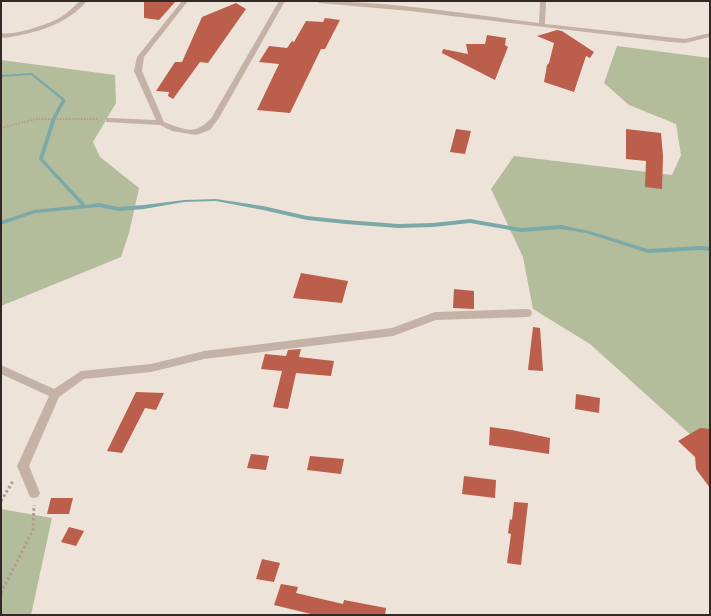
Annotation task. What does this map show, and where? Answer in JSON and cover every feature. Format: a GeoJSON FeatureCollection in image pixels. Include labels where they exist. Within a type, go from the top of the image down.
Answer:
{"type":"FeatureCollection","features":[{"type":"Feature","properties":{"kind":"street"},"geometry":{"type":"LineString","coordinates":[[1,35],[5,36],[30,32],[63,19],[84,1]]}},
{"type":"Feature","properties":{"kind":"street"},"geometry":{"type":"LineString","coordinates":[[161,123],[138,71],[141,57],[185,1]]}},
{"type":"Feature","properties":{"kind":"street"},"geometry":{"type":"LineString","coordinates":[[109,120],[161,123],[175,129],[196,133],[207,128],[215,118],[282,1]]}},
{"type":"Feature","properties":{"kind":"street"},"geometry":{"type":"LineString","coordinates":[[319,1],[398,8],[670,40],[685,41],[710,35]]}},
{"type":"Feature","properties":{"kind":"street"},"geometry":{"type":"LineString","coordinates":[[398,8],[410,1]]}},
{"type":"Feature","properties":{"kind":"street"},"geometry":{"type":"LineString","coordinates":[[542,25],[543,1]]}},
{"type":"Feature","properties":{"kind":"street"},"geometry":{"type":"LineString","coordinates":[[34,493],[23,466],[55,394],[81,375],[151,368],[204,355],[393,332],[435,316],[527,313]]}},
{"type":"Feature","properties":{"kind":"street"},"geometry":{"type":"LineString","coordinates":[[1,369],[55,394]]}},
{"type":"Feature","properties":{"kind":"path"},"geometry":{"type":"LineString","coordinates":[[1,128],[27,120],[54,118],[109,120]]}},
{"type":"Feature","properties":{"kind":"path"},"geometry":{"type":"LineString","coordinates":[[1,501],[23,466]]}},
{"type":"Feature","properties":{"kind":"path"},"geometry":{"type":"LineString","coordinates":[[1,593],[33,530],[34,493]]}},
{"type":"Feature","properties":{"kind":"green space"},"geometry":{"type":"Polygon","coordinates":[[[617,46],[710,58],[710,446],[701,444],[590,344],[533,309],[523,257],[491,189],[514,156],[672,175],[681,155],[676,124],[629,105],[604,83],[617,46]]]}},
{"type":"Feature","properties":{"kind":"green space"},"geometry":{"type":"Polygon","coordinates":[[[1,60],[115,75],[116,103],[93,142],[100,157],[139,188],[129,233],[121,257],[1,306],[1,60]]]}},
{"type":"Feature","properties":{"kind":"green space"},"geometry":{"type":"Polygon","coordinates":[[[1,509],[52,518],[31,615],[1,615],[1,509]]]}},
{"type":"Feature","properties":{"kind":"building"},"geometry":{"type":"Polygon","coordinates":[[[144,1],[176,1],[159,20],[144,18],[144,1]]]}},
{"type":"Feature","properties":{"kind":"building"},"geometry":{"type":"Polygon","coordinates":[[[236,3],[246,9],[208,63],[200,62],[173,99],[168,96],[169,92],[156,91],[175,62],[182,62],[202,17],[236,3]]]}},
{"type":"Feature","properties":{"kind":"building"},"geometry":{"type":"Polygon","coordinates":[[[325,18],[340,20],[325,49],[321,49],[290,113],[257,110],[279,64],[259,62],[269,46],[287,48],[292,41],[294,42],[306,21],[323,22],[325,18]]]}},
{"type":"Feature","properties":{"kind":"building"},"geometry":{"type":"Polygon","coordinates":[[[557,30],[562,31],[594,52],[590,58],[586,56],[574,92],[544,82],[547,65],[549,63],[554,43],[537,36],[557,30]]]}},
{"type":"Feature","properties":{"kind":"building"},"geometry":{"type":"Polygon","coordinates":[[[487,35],[506,38],[505,45],[508,47],[495,80],[442,53],[443,49],[468,54],[466,44],[485,44],[487,35]]]}},
{"type":"Feature","properties":{"kind":"building"},"geometry":{"type":"Polygon","coordinates":[[[456,129],[471,131],[465,154],[450,152],[456,129]]]}},
{"type":"Feature","properties":{"kind":"building"},"geometry":{"type":"Polygon","coordinates":[[[626,129],[661,133],[663,156],[662,189],[645,187],[646,161],[626,159],[626,129]]]}},
{"type":"Feature","properties":{"kind":"building"},"geometry":{"type":"Polygon","coordinates":[[[301,273],[348,281],[342,303],[293,298],[301,273]]]}},
{"type":"Feature","properties":{"kind":"building"},"geometry":{"type":"Polygon","coordinates":[[[454,289],[474,291],[474,309],[453,308],[454,289]]]}},
{"type":"Feature","properties":{"kind":"building"},"geometry":{"type":"Polygon","coordinates":[[[533,327],[540,328],[543,371],[528,370],[533,327]]]}},
{"type":"Feature","properties":{"kind":"building"},"geometry":{"type":"Polygon","coordinates":[[[301,349],[299,357],[334,361],[331,376],[296,373],[288,409],[273,407],[282,371],[261,369],[265,354],[286,356],[288,350],[301,349]]]}},
{"type":"Feature","properties":{"kind":"building"},"geometry":{"type":"Polygon","coordinates":[[[136,392],[164,393],[156,410],[145,408],[122,453],[107,451],[136,392]]]}},
{"type":"Feature","properties":{"kind":"building"},"geometry":{"type":"Polygon","coordinates":[[[576,394],[600,398],[599,413],[575,409],[576,394]]]}},
{"type":"Feature","properties":{"kind":"building"},"geometry":{"type":"Polygon","coordinates":[[[490,427],[550,438],[549,454],[489,445],[490,427]]]}},
{"type":"Feature","properties":{"kind":"building"},"geometry":{"type":"Polygon","coordinates":[[[700,428],[710,429],[710,488],[696,469],[695,457],[678,441],[700,428]]]}},
{"type":"Feature","properties":{"kind":"building"},"geometry":{"type":"Polygon","coordinates":[[[251,454],[269,456],[266,470],[247,468],[251,454]]]}},
{"type":"Feature","properties":{"kind":"building"},"geometry":{"type":"Polygon","coordinates":[[[310,456],[344,459],[341,474],[307,470],[310,456]]]}},
{"type":"Feature","properties":{"kind":"building"},"geometry":{"type":"Polygon","coordinates":[[[464,476],[496,480],[495,498],[462,494],[464,476]]]}},
{"type":"Feature","properties":{"kind":"building"},"geometry":{"type":"Polygon","coordinates":[[[51,498],[73,498],[69,514],[47,514],[51,498]]]}},
{"type":"Feature","properties":{"kind":"building"},"geometry":{"type":"Polygon","coordinates":[[[514,502],[528,503],[521,565],[507,563],[511,534],[508,533],[510,519],[512,520],[514,502]]]}},
{"type":"Feature","properties":{"kind":"building"},"geometry":{"type":"Polygon","coordinates":[[[69,527],[84,531],[76,546],[61,542],[69,527]]]}},
{"type":"Feature","properties":{"kind":"building"},"geometry":{"type":"Polygon","coordinates":[[[262,559],[280,563],[274,582],[256,579],[262,559]]]}},
{"type":"Feature","properties":{"kind":"building"},"geometry":{"type":"Polygon","coordinates":[[[281,584],[298,587],[296,593],[343,604],[344,600],[386,608],[385,615],[315,615],[274,605],[281,584]]]}},
{"type":"Feature","properties":{"kind":"waterway"},"geometry":{"type":"LineString","coordinates":[[1,76],[32,74],[64,100],[54,118],[41,159],[85,207]]}},
{"type":"Feature","properties":{"kind":"waterway"},"geometry":{"type":"LineString","coordinates":[[85,207],[99,205],[118,209],[184,201],[216,200],[263,208],[307,218],[346,222],[398,226],[433,225],[470,221],[521,230],[561,227],[587,232],[648,251],[701,248],[710,249]]}},
{"type":"Feature","properties":{"kind":"waterway"},"geometry":{"type":"LineString","coordinates":[[1,223],[34,212],[85,207]]}}]}
